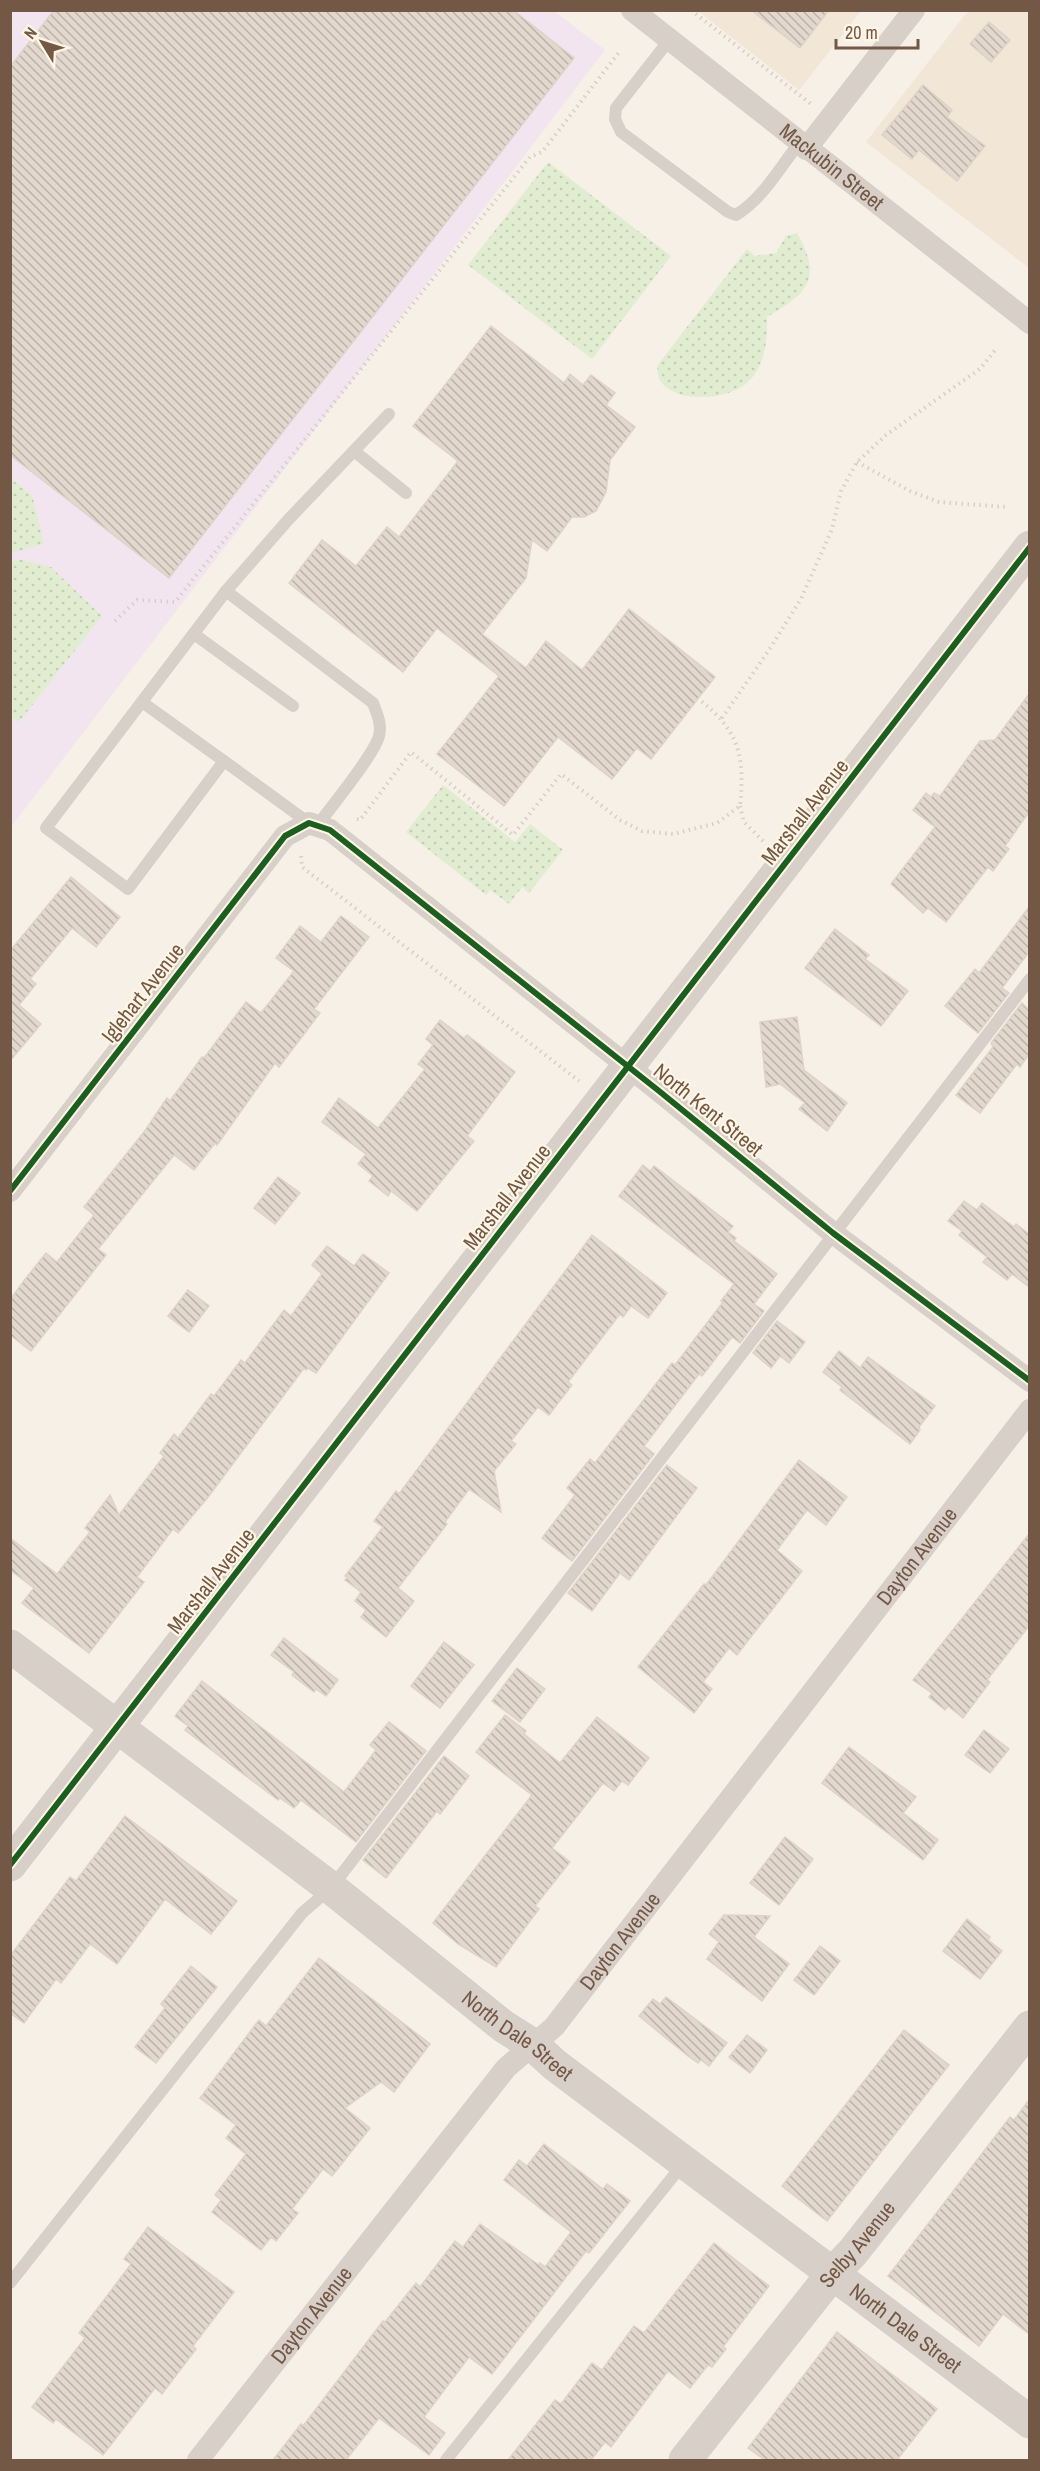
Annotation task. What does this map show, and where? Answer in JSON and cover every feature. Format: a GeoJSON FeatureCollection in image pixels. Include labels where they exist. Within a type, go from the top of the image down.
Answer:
{"type":"FeatureCollection","features":[{"type":"Feature","properties":{"kind":"street"},"geometry":{"type":"LineString","coordinates":[[803,146],[914,10]]}},
{"type":"Feature","properties":{"kind":"street","name":"Mackubin Street"},"geometry":{"type":"LineString","coordinates":[[642,13],[670,39],[803,146],[1029,323]]}},
{"type":"Feature","properties":{"kind":"street","name":"Marshall Avenue"},"geometry":{"type":"LineString","coordinates":[[10,1865],[1029,547]]}},
{"type":"Feature","properties":{"kind":"street","name":"North Kent Street"},"geometry":{"type":"LineString","coordinates":[[313,825],[330,830],[629,1067],[833,1233],[1029,1382]]}},
{"type":"Feature","properties":{"kind":"street","name":"Iglehart Avenue"},"geometry":{"type":"LineString","coordinates":[[10,1191],[285,836],[313,825]]}},
{"type":"Feature","properties":{"kind":"street","name":"Dayton Avenue"},"geometry":{"type":"LineString","coordinates":[[198,2460],[506,2068],[554,2027],[1029,1410]]}},
{"type":"Feature","properties":{"kind":"street","name":"North Dale Street"},"geometry":{"type":"LineString","coordinates":[[10,1646],[331,1887],[503,2026],[533,2045],[555,2065],[1029,2422]]}},
{"type":"Feature","properties":{"kind":"street","name":"Selby Avenue"},"geometry":{"type":"LineString","coordinates":[[685,2460],[833,2273],[853,2252],[1029,2027]]}},
{"type":"Feature","properties":{"kind":"lane"},"geometry":{"type":"LineString","coordinates":[[670,39],[616,108],[615,119],[621,132],[728,212],[736,215],[748,207],[803,146]]}},
{"type":"Feature","properties":{"kind":"lane"},"geometry":{"type":"LineString","coordinates":[[224,761],[128,889],[46,828],[226,591],[288,520],[389,414]]}},
{"type":"Feature","properties":{"kind":"lane"},"geometry":{"type":"LineString","coordinates":[[354,451],[406,494]]}},
{"type":"Feature","properties":{"kind":"lane"},"geometry":{"type":"LineString","coordinates":[[142,702],[313,825],[370,753],[379,736],[379,721],[373,703],[226,591]]}},
{"type":"Feature","properties":{"kind":"lane"},"geometry":{"type":"LineString","coordinates":[[194,634],[293,706]]}},
{"type":"Feature","properties":{"kind":"lane"},"geometry":{"type":"LineString","coordinates":[[10,2283],[302,1913],[331,1887],[1029,979]]}},
{"type":"Feature","properties":{"kind":"lane"},"geometry":{"type":"LineString","coordinates":[[446,2460],[685,2161]]}},
{"type":"Feature","properties":{"kind":"path"},"geometry":{"type":"LineString","coordinates":[[691,10],[814,107]]}},
{"type":"Feature","properties":{"kind":"path"},"geometry":{"type":"LineString","coordinates":[[115,621],[137,600],[175,602],[530,157],[542,152],[620,51]]}},
{"type":"Feature","properties":{"kind":"path"},"geometry":{"type":"LineString","coordinates":[[722,717],[769,650],[801,598],[832,529],[841,491],[857,462],[886,435],[980,369],[996,350]]}},
{"type":"Feature","properties":{"kind":"path"},"geometry":{"type":"LineString","coordinates":[[857,462],[910,491],[939,501],[1007,507]]}},
{"type":"Feature","properties":{"kind":"path"},"geometry":{"type":"LineString","coordinates":[[701,701],[722,717],[736,743],[743,777],[740,806],[744,822],[756,836],[788,861]]}},
{"type":"Feature","properties":{"kind":"path"},"geometry":{"type":"LineString","coordinates":[[353,818],[360,820],[411,752],[513,835],[561,774],[620,820],[642,831],[673,834],[717,823],[740,806]]}},
{"type":"Feature","properties":{"kind":"path"},"geometry":{"type":"LineString","coordinates":[[300,852],[302,867],[586,1087]]}},
{"type":"Feature","properties":{"kind":"shaded area"},"geometry":{"type":"Polygon","coordinates":[[[11,11],[554,11],[605,50],[11,827],[11,11]]]}},
{"type":"Feature","properties":{"kind":"shaded area"},"geometry":{"type":"Polygon","coordinates":[[[698,11],[861,11],[799,90],[698,11]]]}},
{"type":"Feature","properties":{"kind":"shaded area"},"geometry":{"type":"Polygon","coordinates":[[[968,11],[1029,11],[1029,268],[866,142],[968,11]]]}},
{"type":"Feature","properties":{"kind":"green space"},"geometry":{"type":"Polygon","coordinates":[[[548,162],[671,256],[592,359],[468,265],[548,162]]]}},
{"type":"Feature","properties":{"kind":"green space"},"geometry":{"type":"Polygon","coordinates":[[[797,233],[809,262],[810,273],[807,283],[793,300],[767,317],[764,352],[754,376],[740,388],[716,396],[689,396],[666,387],[659,379],[657,366],[747,249],[755,256],[776,253],[786,236],[797,233]]]}},
{"type":"Feature","properties":{"kind":"green space"},"geometry":{"type":"Polygon","coordinates":[[[11,479],[32,495],[44,544],[11,553],[11,479]]]}},
{"type":"Feature","properties":{"kind":"green space"},"geometry":{"type":"Polygon","coordinates":[[[18,559],[51,567],[102,616],[19,722],[10,717],[10,563],[18,559]]]}},
{"type":"Feature","properties":{"kind":"green space"},"geometry":{"type":"Polygon","coordinates":[[[443,785],[515,842],[530,824],[563,850],[529,893],[522,887],[509,904],[490,890],[486,895],[406,832],[443,785]]]}},
{"type":"Feature","properties":{"kind":"building"},"geometry":{"type":"Polygon","coordinates":[[[54,10],[513,10],[574,58],[169,578],[10,455],[10,67],[54,10]]]}},
{"type":"Feature","properties":{"kind":"building"},"geometry":{"type":"Polygon","coordinates":[[[751,10],[829,10],[800,48],[751,10]]]}},
{"type":"Feature","properties":{"kind":"building"},"geometry":{"type":"Polygon","coordinates":[[[989,22],[1010,40],[991,62],[970,44],[989,22]]]}},
{"type":"Feature","properties":{"kind":"building"},"geometry":{"type":"Polygon","coordinates":[[[923,85],[952,110],[947,117],[985,146],[957,181],[919,150],[912,159],[882,135],[923,85]]]}},
{"type":"Feature","properties":{"kind":"building"},"geometry":{"type":"Polygon","coordinates":[[[491,326],[564,383],[570,374],[583,385],[591,375],[615,393],[606,405],[635,427],[610,460],[606,492],[596,511],[584,517],[572,517],[547,551],[532,540],[526,578],[482,634],[526,668],[546,641],[582,670],[629,609],[715,677],[651,759],[637,748],[612,779],[558,737],[504,806],[437,754],[499,676],[437,628],[403,672],[289,583],[322,540],[356,566],[387,527],[399,537],[458,461],[413,426],[491,326]]]}},
{"type":"Feature","properties":{"kind":"building"},"geometry":{"type":"Polygon","coordinates":[[[1029,694],[1029,812],[1005,846],[1009,849],[993,871],[988,867],[946,922],[928,908],[923,913],[891,884],[935,827],[913,810],[926,793],[931,797],[934,793],[940,796],[980,741],[995,740],[1029,694]]]}},
{"type":"Feature","properties":{"kind":"building"},"geometry":{"type":"Polygon","coordinates":[[[71,877],[120,917],[96,947],[72,928],[30,979],[36,984],[19,1005],[41,1024],[10,1061],[10,951],[71,877]]]}},
{"type":"Feature","properties":{"kind":"building"},"geometry":{"type":"Polygon","coordinates":[[[1029,907],[1029,952],[1002,988],[1009,993],[978,1033],[945,1006],[975,969],[979,973],[1029,907]]]}},
{"type":"Feature","properties":{"kind":"building"},"geometry":{"type":"Polygon","coordinates":[[[341,916],[369,937],[314,1009],[320,1013],[279,1067],[275,1063],[217,1145],[215,1143],[194,1170],[174,1155],[98,1249],[106,1255],[31,1351],[10,1335],[10,1300],[46,1253],[57,1262],[94,1215],[84,1207],[144,1132],[167,1098],[170,1101],[246,1002],[261,1013],[294,971],[276,958],[300,926],[321,942],[341,916]]]}},
{"type":"Feature","properties":{"kind":"building"},"geometry":{"type":"Polygon","coordinates":[[[835,929],[869,955],[865,959],[908,991],[881,1026],[805,968],[835,929]]]}},
{"type":"Feature","properties":{"kind":"building"},"geometry":{"type":"Polygon","coordinates":[[[1022,1003],[1029,1010],[1029,1054],[1020,1067],[1017,1064],[980,1113],[956,1095],[993,1047],[991,1043],[1022,1003]]]}},
{"type":"Feature","properties":{"kind":"building"},"geometry":{"type":"Polygon","coordinates":[[[797,1017],[804,1070],[847,1103],[827,1131],[799,1109],[805,1103],[780,1084],[766,1087],[760,1022],[797,1017]]]}},
{"type":"Feature","properties":{"kind":"building"},"geometry":{"type":"Polygon","coordinates":[[[440,1020],[464,1038],[467,1035],[515,1072],[467,1136],[474,1141],[417,1211],[391,1191],[388,1196],[369,1181],[373,1176],[358,1164],[366,1154],[322,1122],[339,1098],[378,1128],[425,1069],[418,1064],[433,1045],[426,1039],[440,1020]]]}},
{"type":"Feature","properties":{"kind":"building"},"geometry":{"type":"Polygon","coordinates":[[[643,1165],[650,1171],[654,1166],[733,1226],[728,1232],[736,1238],[734,1241],[777,1274],[754,1304],[764,1311],[740,1343],[732,1337],[702,1376],[699,1374],[644,1446],[654,1454],[572,1561],[542,1538],[575,1495],[567,1488],[590,1459],[595,1463],[672,1363],[675,1365],[734,1284],[619,1196],[643,1165]]]}},
{"type":"Feature","properties":{"kind":"building"},"geometry":{"type":"Polygon","coordinates":[[[278,1177],[300,1193],[275,1224],[254,1208],[278,1177]]]}},
{"type":"Feature","properties":{"kind":"building"},"geometry":{"type":"Polygon","coordinates":[[[964,1201],[977,1210],[982,1203],[1014,1227],[1016,1224],[1029,1234],[1029,1287],[1012,1274],[1007,1280],[983,1262],[987,1257],[959,1235],[962,1231],[948,1221],[964,1201]]]}},
{"type":"Feature","properties":{"kind":"building"},"geometry":{"type":"Polygon","coordinates":[[[592,1235],[667,1293],[648,1318],[631,1306],[623,1317],[620,1314],[568,1382],[572,1385],[549,1415],[538,1407],[511,1441],[516,1444],[494,1471],[501,1512],[469,1489],[445,1522],[447,1524],[398,1588],[414,1601],[386,1637],[361,1617],[366,1610],[355,1601],[361,1592],[345,1580],[347,1578],[345,1576],[383,1527],[374,1521],[396,1491],[399,1494],[592,1235]]]}},
{"type":"Feature","properties":{"kind":"building"},"geometry":{"type":"Polygon","coordinates":[[[327,1246],[354,1266],[363,1254],[389,1273],[316,1373],[304,1368],[209,1496],[178,1533],[173,1529],[137,1577],[144,1582],[89,1653],[22,1603],[34,1588],[10,1570],[10,1538],[57,1574],[90,1532],[85,1528],[110,1495],[119,1515],[164,1456],[160,1453],[174,1434],[178,1438],[211,1394],[214,1396],[241,1360],[245,1363],[284,1310],[291,1316],[322,1274],[312,1265],[327,1246]]]}},
{"type":"Feature","properties":{"kind":"building"},"geometry":{"type":"Polygon","coordinates":[[[188,1290],[209,1306],[189,1332],[168,1316],[188,1290]]]}},
{"type":"Feature","properties":{"kind":"building"},"geometry":{"type":"Polygon","coordinates":[[[777,1321],[805,1342],[789,1363],[780,1356],[771,1368],[753,1353],[777,1321]]]}},
{"type":"Feature","properties":{"kind":"building"},"geometry":{"type":"Polygon","coordinates":[[[839,1351],[860,1368],[868,1357],[935,1406],[919,1427],[920,1430],[910,1444],[840,1390],[842,1387],[823,1372],[839,1351]]]}},
{"type":"Feature","properties":{"kind":"building"},"geometry":{"type":"Polygon","coordinates":[[[799,1460],[847,1497],[826,1525],[807,1510],[777,1550],[802,1571],[737,1655],[729,1648],[703,1682],[712,1689],[694,1713],[638,1667],[704,1584],[706,1585],[799,1460]]]}},
{"type":"Feature","properties":{"kind":"building"},"geometry":{"type":"Polygon","coordinates":[[[667,1465],[697,1488],[629,1580],[620,1573],[592,1611],[568,1593],[667,1465]]]}},
{"type":"Feature","properties":{"kind":"building"},"geometry":{"type":"Polygon","coordinates":[[[1029,1534],[1029,1626],[987,1680],[990,1682],[963,1718],[948,1706],[945,1710],[929,1697],[932,1693],[913,1680],[1029,1534]]]}},
{"type":"Feature","properties":{"kind":"building"},"geometry":{"type":"Polygon","coordinates":[[[284,1638],[338,1680],[326,1696],[316,1689],[314,1692],[292,1675],[294,1672],[271,1655],[284,1638]]]}},
{"type":"Feature","properties":{"kind":"building"},"geometry":{"type":"Polygon","coordinates":[[[444,1642],[474,1665],[440,1708],[411,1686],[444,1642]]]}},
{"type":"Feature","properties":{"kind":"building"},"geometry":{"type":"Polygon","coordinates":[[[517,1668],[545,1689],[520,1722],[492,1701],[517,1668]]]}},
{"type":"Feature","properties":{"kind":"building"},"geometry":{"type":"Polygon","coordinates":[[[202,1681],[344,1792],[376,1750],[370,1745],[389,1722],[426,1751],[356,1842],[301,1800],[294,1808],[280,1798],[278,1800],[185,1730],[188,1726],[175,1716],[202,1681]]]}},
{"type":"Feature","properties":{"kind":"building"},"geometry":{"type":"Polygon","coordinates":[[[505,1715],[526,1731],[524,1734],[560,1763],[597,1717],[649,1758],[628,1785],[622,1781],[614,1791],[603,1783],[552,1848],[570,1862],[535,1906],[539,1909],[496,1967],[458,1944],[433,1923],[532,1795],[476,1752],[505,1715]]]}},
{"type":"Feature","properties":{"kind":"building"},"geometry":{"type":"Polygon","coordinates":[[[984,1730],[1009,1749],[990,1773],[965,1755],[984,1730]]]}},
{"type":"Feature","properties":{"kind":"building"},"geometry":{"type":"Polygon","coordinates":[[[849,1747],[916,1797],[903,1813],[938,1840],[923,1860],[822,1783],[849,1747]]]}},
{"type":"Feature","properties":{"kind":"building"},"geometry":{"type":"Polygon","coordinates":[[[444,1756],[469,1776],[440,1814],[437,1811],[386,1878],[363,1860],[444,1756]]]}},
{"type":"Feature","properties":{"kind":"building"},"geometry":{"type":"Polygon","coordinates":[[[125,1816],[237,1901],[211,1934],[165,1899],[117,1964],[90,1944],[61,1983],[56,1979],[24,2023],[10,2013],[10,1956],[70,1877],[76,1881],[125,1816]]]}},
{"type":"Feature","properties":{"kind":"building"},"geometry":{"type":"Polygon","coordinates":[[[785,1837],[813,1859],[779,1905],[750,1883],[785,1837]]]}},
{"type":"Feature","properties":{"kind":"building"},"geometry":{"type":"Polygon","coordinates":[[[724,1915],[770,1916],[754,1937],[789,1964],[762,2001],[707,1959],[719,1942],[709,1934],[724,1915]]]}},
{"type":"Feature","properties":{"kind":"building"},"geometry":{"type":"Polygon","coordinates":[[[967,1919],[990,1937],[988,1940],[1002,1951],[980,1979],[943,1951],[967,1919]]]}},
{"type":"Feature","properties":{"kind":"building"},"geometry":{"type":"Polygon","coordinates":[[[820,1946],[840,1961],[814,1995],[794,1980],[820,1946]]]}},
{"type":"Feature","properties":{"kind":"building"},"geometry":{"type":"Polygon","coordinates":[[[319,1958],[430,2044],[394,2092],[381,2082],[345,2108],[370,2128],[332,2176],[323,2169],[292,2209],[298,2213],[276,2241],[271,2237],[261,2250],[212,2212],[221,2200],[215,2195],[246,2154],[226,2138],[236,2125],[200,2098],[259,2020],[266,2026],[319,1958]]]}},
{"type":"Feature","properties":{"kind":"building"},"geometry":{"type":"Polygon","coordinates":[[[191,1966],[217,1987],[156,2063],[135,2047],[165,2008],[161,2004],[191,1966]]]}},
{"type":"Feature","properties":{"kind":"building"},"geometry":{"type":"Polygon","coordinates":[[[666,1997],[727,2043],[709,2066],[701,2060],[698,2063],[688,2056],[639,2016],[653,1999],[660,2004],[666,1997]]]}},
{"type":"Feature","properties":{"kind":"building"},"geometry":{"type":"Polygon","coordinates":[[[904,2030],[949,2065],[827,2221],[782,2186],[904,2030]]]}},
{"type":"Feature","properties":{"kind":"building"},"geometry":{"type":"Polygon","coordinates":[[[747,2035],[767,2050],[750,2073],[729,2057],[747,2035]]]}},
{"type":"Feature","properties":{"kind":"building"},"geometry":{"type":"Polygon","coordinates":[[[1029,2100],[1029,2334],[1003,2314],[979,2346],[888,2276],[1010,2117],[1014,2120],[1029,2100]]]}},
{"type":"Feature","properties":{"kind":"building"},"geometry":{"type":"Polygon","coordinates":[[[544,2144],[603,2189],[607,2184],[630,2201],[589,2253],[586,2251],[492,2374],[469,2357],[424,2417],[445,2433],[429,2455],[379,2418],[346,2460],[273,2460],[301,2424],[303,2426],[383,2321],[385,2322],[416,2283],[420,2287],[455,2241],[463,2247],[480,2224],[545,2267],[571,2232],[504,2180],[519,2160],[527,2166],[544,2144]]]}},
{"type":"Feature","properties":{"kind":"building"},"geometry":{"type":"Polygon","coordinates":[[[148,2227],[234,2292],[193,2346],[196,2349],[162,2394],[155,2388],[103,2455],[56,2419],[53,2423],[32,2407],[85,2338],[79,2333],[131,2264],[124,2259],[148,2227]]]}},
{"type":"Feature","properties":{"kind":"building"},"geometry":{"type":"Polygon","coordinates":[[[714,2243],[769,2286],[723,2347],[726,2349],[712,2367],[708,2365],[690,2388],[668,2371],[611,2447],[605,2442],[591,2460],[508,2460],[555,2400],[561,2404],[592,2363],[602,2370],[634,2326],[644,2333],[714,2243]]]}},
{"type":"Feature","properties":{"kind":"building"},"geometry":{"type":"Polygon","coordinates":[[[837,2332],[937,2409],[897,2460],[765,2460],[748,2448],[837,2332]]]}},
{"type":"Feature","properties":{"kind":"cycle path"},"geometry":{"type":"LineString","coordinates":[[10,1865],[1030,547]]}},
{"type":"Feature","properties":{"kind":"cycle path"},"geometry":{"type":"LineString","coordinates":[[10,1191],[285,836],[309,823],[330,830],[659,1091],[833,1233],[1030,1381]]}}]}
